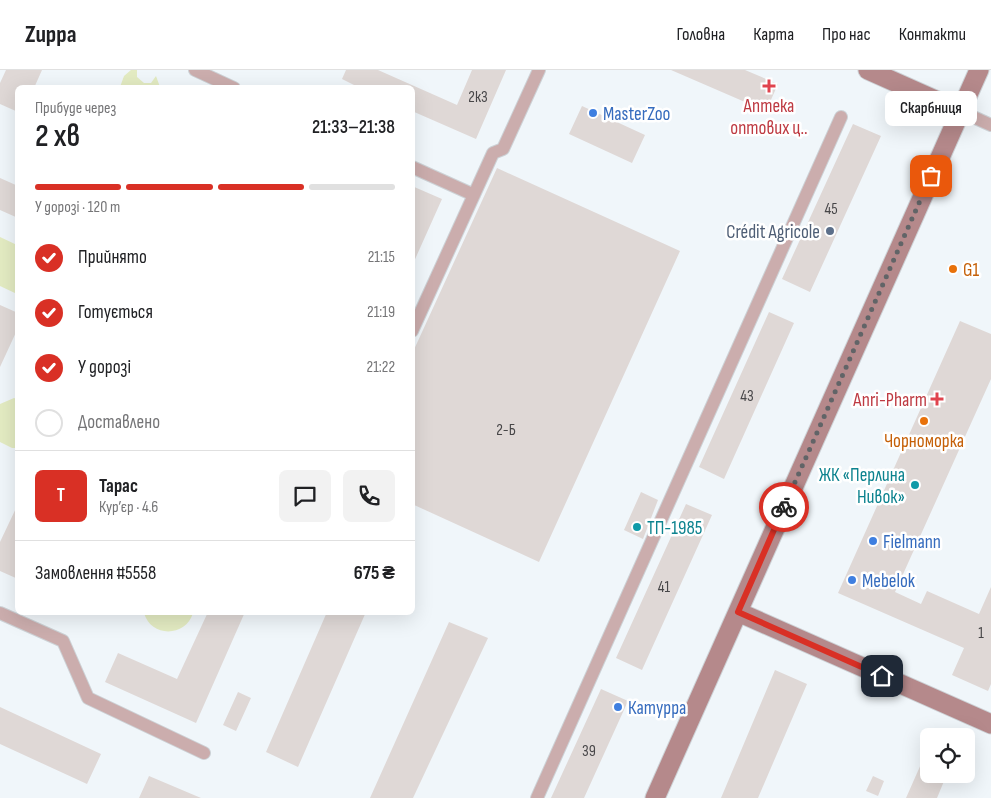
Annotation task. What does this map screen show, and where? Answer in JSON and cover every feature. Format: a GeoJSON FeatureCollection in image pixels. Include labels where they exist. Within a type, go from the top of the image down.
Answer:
{"type":"FeatureCollection","features":[{"type":"Feature","properties":{"kind":"main road"},"geometry":{"type":"LineString","coordinates":[[868,70],[960,111]]}},
{"type":"Feature","properties":{"kind":"main road"},"geometry":{"type":"LineString","coordinates":[[655,798],[978,70]]}},
{"type":"Feature","properties":{"kind":"main road"},"geometry":{"type":"LineString","coordinates":[[738,612],[991,724]]}},
{"type":"Feature","properties":{"kind":"street"},"geometry":{"type":"LineString","coordinates":[[195,70],[228,85]]}},
{"type":"Feature","properties":{"kind":"street"},"geometry":{"type":"LineString","coordinates":[[415,324],[493,153],[503,149],[538,70]]}},
{"type":"Feature","properties":{"kind":"street"},"geometry":{"type":"LineString","coordinates":[[960,111],[991,125]]}},
{"type":"Feature","properties":{"kind":"street"},"geometry":{"type":"LineString","coordinates":[[537,798],[841,117]]}},
{"type":"Feature","properties":{"kind":"street"},"geometry":{"type":"LineString","coordinates":[[415,168],[474,195]]}},
{"type":"Feature","properties":{"kind":"street"},"geometry":{"type":"LineString","coordinates":[[0,613],[63,641],[88,698],[204,753]]}},
{"type":"Feature","properties":{"kind":"green space"},"geometry":{"type":"Polygon","coordinates":[[[131,70],[137,70],[137,77],[144,83],[151,83],[156,76],[159,85],[121,85],[124,76],[131,70]]]}},
{"type":"Feature","properties":{"kind":"green space"},"geometry":{"type":"Polygon","coordinates":[[[0,237],[15,244],[15,293],[0,286],[0,237]]]}},
{"type":"Feature","properties":{"kind":"green space"},"geometry":{"type":"Polygon","coordinates":[[[15,398],[15,448],[0,442],[0,404],[15,398]]]}},
{"type":"Feature","properties":{"kind":"green space"},"geometry":{"type":"Polygon","coordinates":[[[145,615],[192,615],[183,627],[176,630],[161,630],[154,627],[145,615]]]}},
{"type":"Feature","properties":{"kind":"building"},"geometry":{"type":"Polygon","coordinates":[[[6,70],[42,70],[35,85],[15,85],[15,111],[0,104],[0,83],[6,70]]]}},
{"type":"Feature","properties":{"kind":"building"},"geometry":{"type":"Polygon","coordinates":[[[346,70],[378,70],[412,85],[354,85],[342,79],[346,70]]]}},
{"type":"Feature","properties":{"kind":"building"},"geometry":{"type":"Polygon","coordinates":[[[472,70],[506,70],[476,139],[415,112],[415,86],[457,105],[472,70]]]}},
{"type":"Feature","properties":{"kind":"building"},"geometry":{"type":"Polygon","coordinates":[[[671,70],[745,70],[778,84],[766,111],[671,70]]]}},
{"type":"Feature","properties":{"kind":"building"},"geometry":{"type":"Polygon","coordinates":[[[582,106],[645,135],[632,163],[569,134],[582,106]]]}},
{"type":"Feature","properties":{"kind":"building"},"geometry":{"type":"Polygon","coordinates":[[[853,124],[881,136],[810,292],[782,279],[853,124]]]}},
{"type":"Feature","properties":{"kind":"building"},"geometry":{"type":"Polygon","coordinates":[[[497,168],[680,251],[539,562],[415,505],[415,347],[497,168]]]}},
{"type":"Feature","properties":{"kind":"building"},"geometry":{"type":"Polygon","coordinates":[[[0,178],[15,185],[15,217],[0,210],[0,178]]]}},
{"type":"Feature","properties":{"kind":"building"},"geometry":{"type":"Polygon","coordinates":[[[415,187],[442,199],[415,259],[415,187]]]}},
{"type":"Feature","properties":{"kind":"building"},"geometry":{"type":"Polygon","coordinates":[[[0,305],[15,312],[15,334],[0,367],[0,305]]]}},
{"type":"Feature","properties":{"kind":"building"},"geometry":{"type":"Polygon","coordinates":[[[769,312],[794,323],[724,479],[699,467],[769,312]]]}},
{"type":"Feature","properties":{"kind":"building","name":"ЖК «Перлина Нивок»"},"geometry":{"type":"Polygon","coordinates":[[[960,321],[991,334],[991,379],[895,592],[921,604],[927,591],[979,614],[991,587],[991,684],[988,691],[952,675],[964,648],[838,593],[960,321]]]}},
{"type":"Feature","properties":{"kind":"building"},"geometry":{"type":"Polygon","coordinates":[[[641,492],[658,500],[643,539],[624,530],[641,492]]]}},
{"type":"Feature","properties":{"kind":"building"},"geometry":{"type":"Polygon","coordinates":[[[686,504],[712,515],[642,670],[616,658],[686,504]]]}},
{"type":"Feature","properties":{"kind":"building"},"geometry":{"type":"Polygon","coordinates":[[[15,510],[15,578],[0,571],[0,542],[15,510]]]}},
{"type":"Feature","properties":{"kind":"building"},"geometry":{"type":"Polygon","coordinates":[[[207,615],[244,615],[196,723],[105,682],[118,653],[177,679],[207,615]]]}},
{"type":"Feature","properties":{"kind":"building"},"geometry":{"type":"Polygon","coordinates":[[[326,615],[365,615],[298,767],[266,752],[326,615]]]}},
{"type":"Feature","properties":{"kind":"building"},"geometry":{"type":"Polygon","coordinates":[[[449,622],[488,638],[413,798],[370,798],[449,622]]]}},
{"type":"Feature","properties":{"kind":"building"},"geometry":{"type":"Polygon","coordinates":[[[775,670],[807,684],[758,798],[721,798],[775,670]]]}},
{"type":"Feature","properties":{"kind":"building"},"geometry":{"type":"Polygon","coordinates":[[[601,689],[628,701],[584,798],[551,798],[601,689]]]}},
{"type":"Feature","properties":{"kind":"building"},"geometry":{"type":"Polygon","coordinates":[[[238,692],[251,698],[236,731],[223,725],[238,692]]]}},
{"type":"Feature","properties":{"kind":"building"},"geometry":{"type":"Polygon","coordinates":[[[0,707],[101,754],[87,784],[0,744],[0,707]]]}},
{"type":"Feature","properties":{"kind":"building"},"geometry":{"type":"Polygon","coordinates":[[[920,766],[920,783],[943,783],[937,798],[906,798],[920,766]]]}},
{"type":"Feature","properties":{"kind":"building"},"geometry":{"type":"Polygon","coordinates":[[[149,776],[201,798],[139,798],[149,776]]]}},
{"type":"Feature","properties":{"kind":"building"},"geometry":{"type":"Polygon","coordinates":[[[873,776],[884,781],[878,796],[866,791],[873,776]]]}},
{"type":"Feature","properties":{"kind":"way so far"},"geometry":{"type":"LineString","coordinates":[[784,507],[931,176]]}},
{"type":"Feature","properties":{"kind":"place","name":"Аптека оптових ц.."},"geometry":{"type":"Point","coordinates":[769,86]}},
{"type":"Feature","properties":{"kind":"place","name":"MasterZoo"},"geometry":{"type":"Point","coordinates":[593,113]}},
{"type":"Feature","properties":{"kind":"place","name":"Скарбниця"},"geometry":{"type":"Point","coordinates":[931,176]}},
{"type":"Feature","properties":{"kind":"place","name":"Crédit Agricole"},"geometry":{"type":"Point","coordinates":[830,231]}},
{"type":"Feature","properties":{"kind":"place","name":"G1"},"geometry":{"type":"Point","coordinates":[953,269]}},
{"type":"Feature","properties":{"kind":"place","name":"Anri-Pharm"},"geometry":{"type":"Point","coordinates":[937,399]}},
{"type":"Feature","properties":{"kind":"place","name":"Чорноморка"},"geometry":{"type":"Point","coordinates":[924,421]}},
{"type":"Feature","properties":{"kind":"place","name":"ЖК «Перлина Нивок»"},"geometry":{"type":"Point","coordinates":[915,485]}},
{"type":"Feature","properties":{"kind":"place","name":"ТП-1985"},"geometry":{"type":"Point","coordinates":[637,527]}},
{"type":"Feature","properties":{"kind":"place","name":"Fielmann"},"geometry":{"type":"Point","coordinates":[873,541]}},
{"type":"Feature","properties":{"kind":"place","name":"Mebelok"},"geometry":{"type":"Point","coordinates":[852,580]}},
{"type":"Feature","properties":{"kind":"place","name":"Катурра"},"geometry":{"type":"Point","coordinates":[618,707]}},
{"type":"Feature","properties":{"kind":"route"},"geometry":{"type":"LineString","coordinates":[[784,507],[738,612],[882,676]]}}]}
